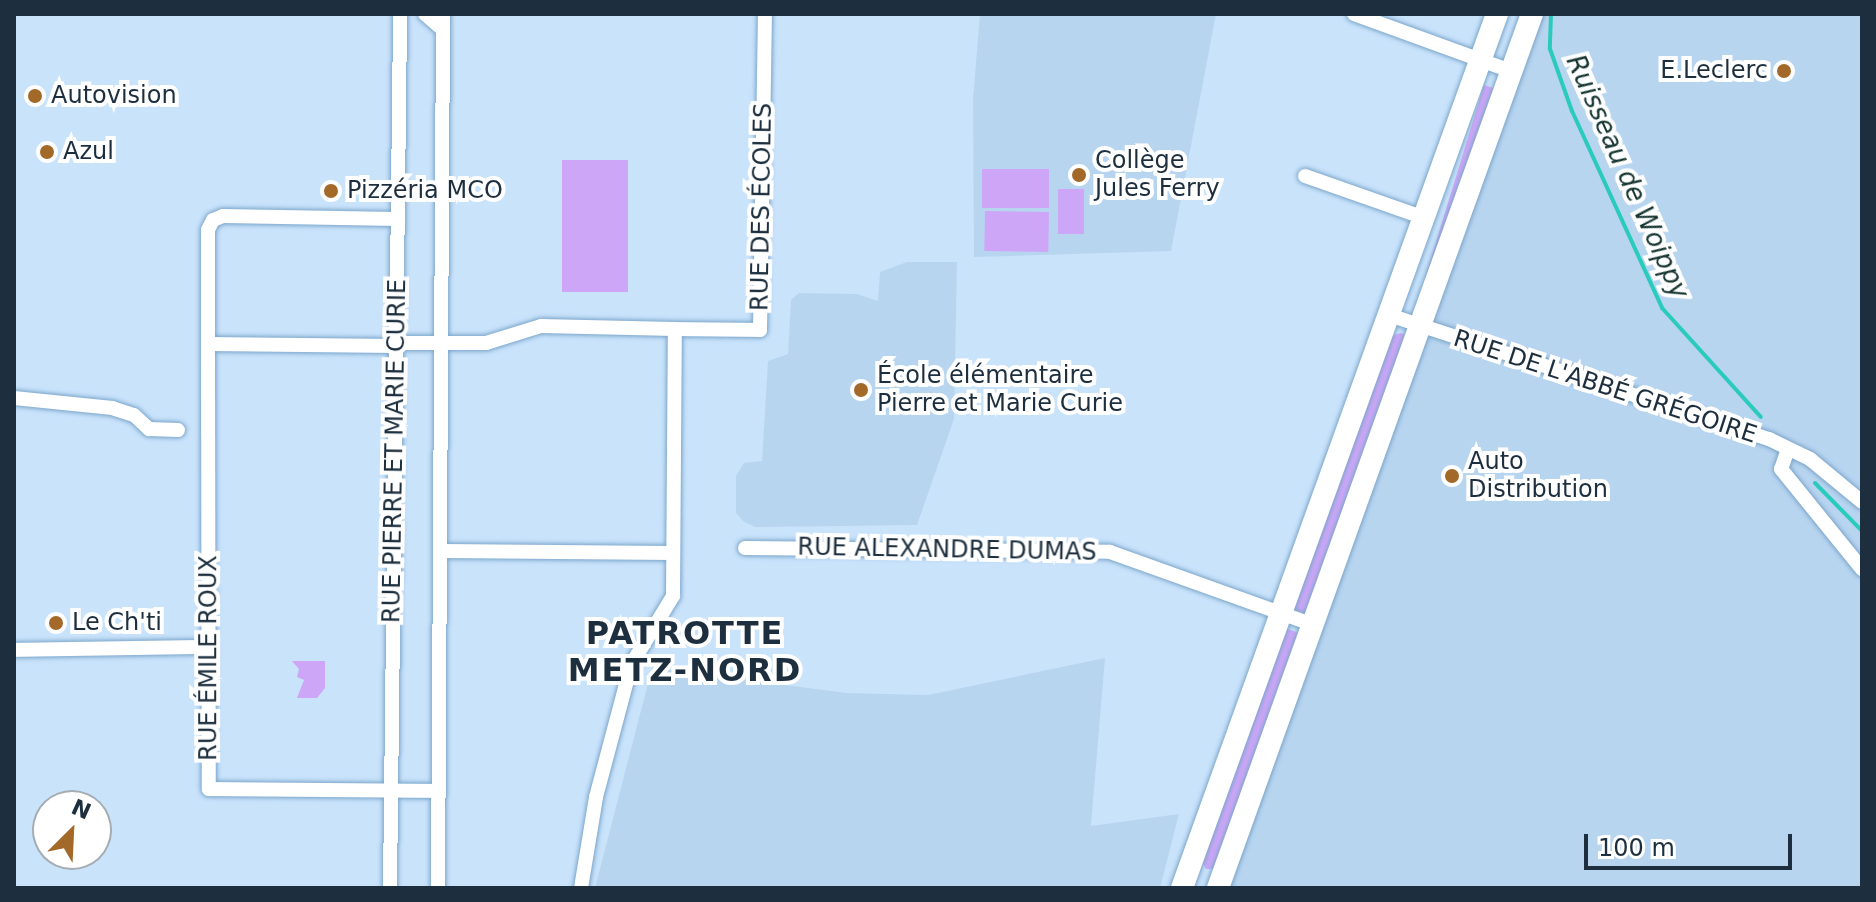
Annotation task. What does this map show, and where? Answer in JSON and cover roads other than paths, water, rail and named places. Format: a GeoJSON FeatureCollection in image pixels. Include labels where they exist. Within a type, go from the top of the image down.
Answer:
{"type":"FeatureCollection","features":[{"type":"Feature","properties":{"kind":"main road"},"geometry":{"type":"LineString","coordinates":[[1187,887],[1281,615],[1497,14]]}},
{"type":"Feature","properties":{"kind":"main road"},"geometry":{"type":"LineString","coordinates":[[1218,888],[1532,14]]}},
{"type":"Feature","properties":{"kind":"street","name":"RUE PIERRE ET MARIE CURIE"},"geometry":{"type":"LineString","coordinates":[[390,888],[400,14]]}},
{"type":"Feature","properties":{"kind":"street","name":"RUE PIERRE ET MARIE CURIE"},"geometry":{"type":"LineString","coordinates":[[425,14],[442,22],[444,343],[438,888]]}},
{"type":"Feature","properties":{"kind":"street","name":"RUE DES ÉCOLES"},"geometry":{"type":"LineString","coordinates":[[675,329],[760,330],[765,14]]}},
{"type":"Feature","properties":{"kind":"street"},"geometry":{"type":"LineString","coordinates":[[1354,14],[1513,72]]}},
{"type":"Feature","properties":{"kind":"street"},"geometry":{"type":"LineString","coordinates":[[1305,176],[1425,218]]}},
{"type":"Feature","properties":{"kind":"street","name":"RUE ÉMILE ROUX"},"geometry":{"type":"LineString","coordinates":[[397,219],[223,216],[213,220],[208,230],[209,789],[439,791]]}},
{"type":"Feature","properties":{"kind":"street","name":"RUE DE L'ABBÉ GRÉGOIRE"},"geometry":{"type":"LineString","coordinates":[[1389,315],[1788,449],[1810,459],[1862,502]]}},
{"type":"Feature","properties":{"kind":"street"},"geometry":{"type":"LineString","coordinates":[[208,344],[497,342],[541,326],[675,329],[673,596],[631,665],[596,797],[581,888]]}},
{"type":"Feature","properties":{"kind":"street"},"geometry":{"type":"LineString","coordinates":[[14,398],[112,408],[134,415],[149,429],[178,430]]}},
{"type":"Feature","properties":{"kind":"street","name":"RUE DE L'ABBÉ GRÉGOIRE"},"geometry":{"type":"LineString","coordinates":[[1788,449],[1781,469],[1862,569]]}},
{"type":"Feature","properties":{"kind":"street","name":"RUE ALEXANDRE DUMAS"},"geometry":{"type":"LineString","coordinates":[[745,548],[1110,552],[1314,625]]}},
{"type":"Feature","properties":{"kind":"street"},"geometry":{"type":"LineString","coordinates":[[443,551],[673,553]]}},
{"type":"Feature","properties":{"kind":"street"},"geometry":{"type":"LineString","coordinates":[[14,650],[208,647]]}},
{"type":"Feature","properties":{"kind":"waterway","name":"Ruisseau de Woippy"},"geometry":{"type":"LineString","coordinates":[[1551,14],[1550,49],[1572,111],[1662,308],[1761,417]]}},
{"type":"Feature","properties":{"kind":"waterway","name":"Ruisseau de Woippy"},"geometry":{"type":"LineString","coordinates":[[1815,483],[1862,531]]}},
{"type":"Feature","properties":{"kind":"place","name":"E.Leclerc"},"geometry":{"type":"Point","coordinates":[1784,71]}},
{"type":"Feature","properties":{"kind":"place","name":"Autovision"},"geometry":{"type":"Point","coordinates":[35,96]}},
{"type":"Feature","properties":{"kind":"place","name":"Azul"},"geometry":{"type":"Point","coordinates":[47,152]}},
{"type":"Feature","properties":{"kind":"place","name":"Collège Jules Ferry"},"geometry":{"type":"Point","coordinates":[1079,175]}},
{"type":"Feature","properties":{"kind":"place","name":"Pizzéria MCO"},"geometry":{"type":"Point","coordinates":[331,191]}},
{"type":"Feature","properties":{"kind":"place","name":"École élémentaire Pierre et Marie Curie"},"geometry":{"type":"Point","coordinates":[861,390]}},
{"type":"Feature","properties":{"kind":"place","name":"Auto Distribution"},"geometry":{"type":"Point","coordinates":[1452,476]}},
{"type":"Feature","properties":{"kind":"place","name":"Le Ch'ti"},"geometry":{"type":"Point","coordinates":[56,623]}},
{"type":"Feature","properties":{"kind":"district","name":"PATROTTE METZ-NORD"},"geometry":{"type":"Point","coordinates":[685,652]}}]}
